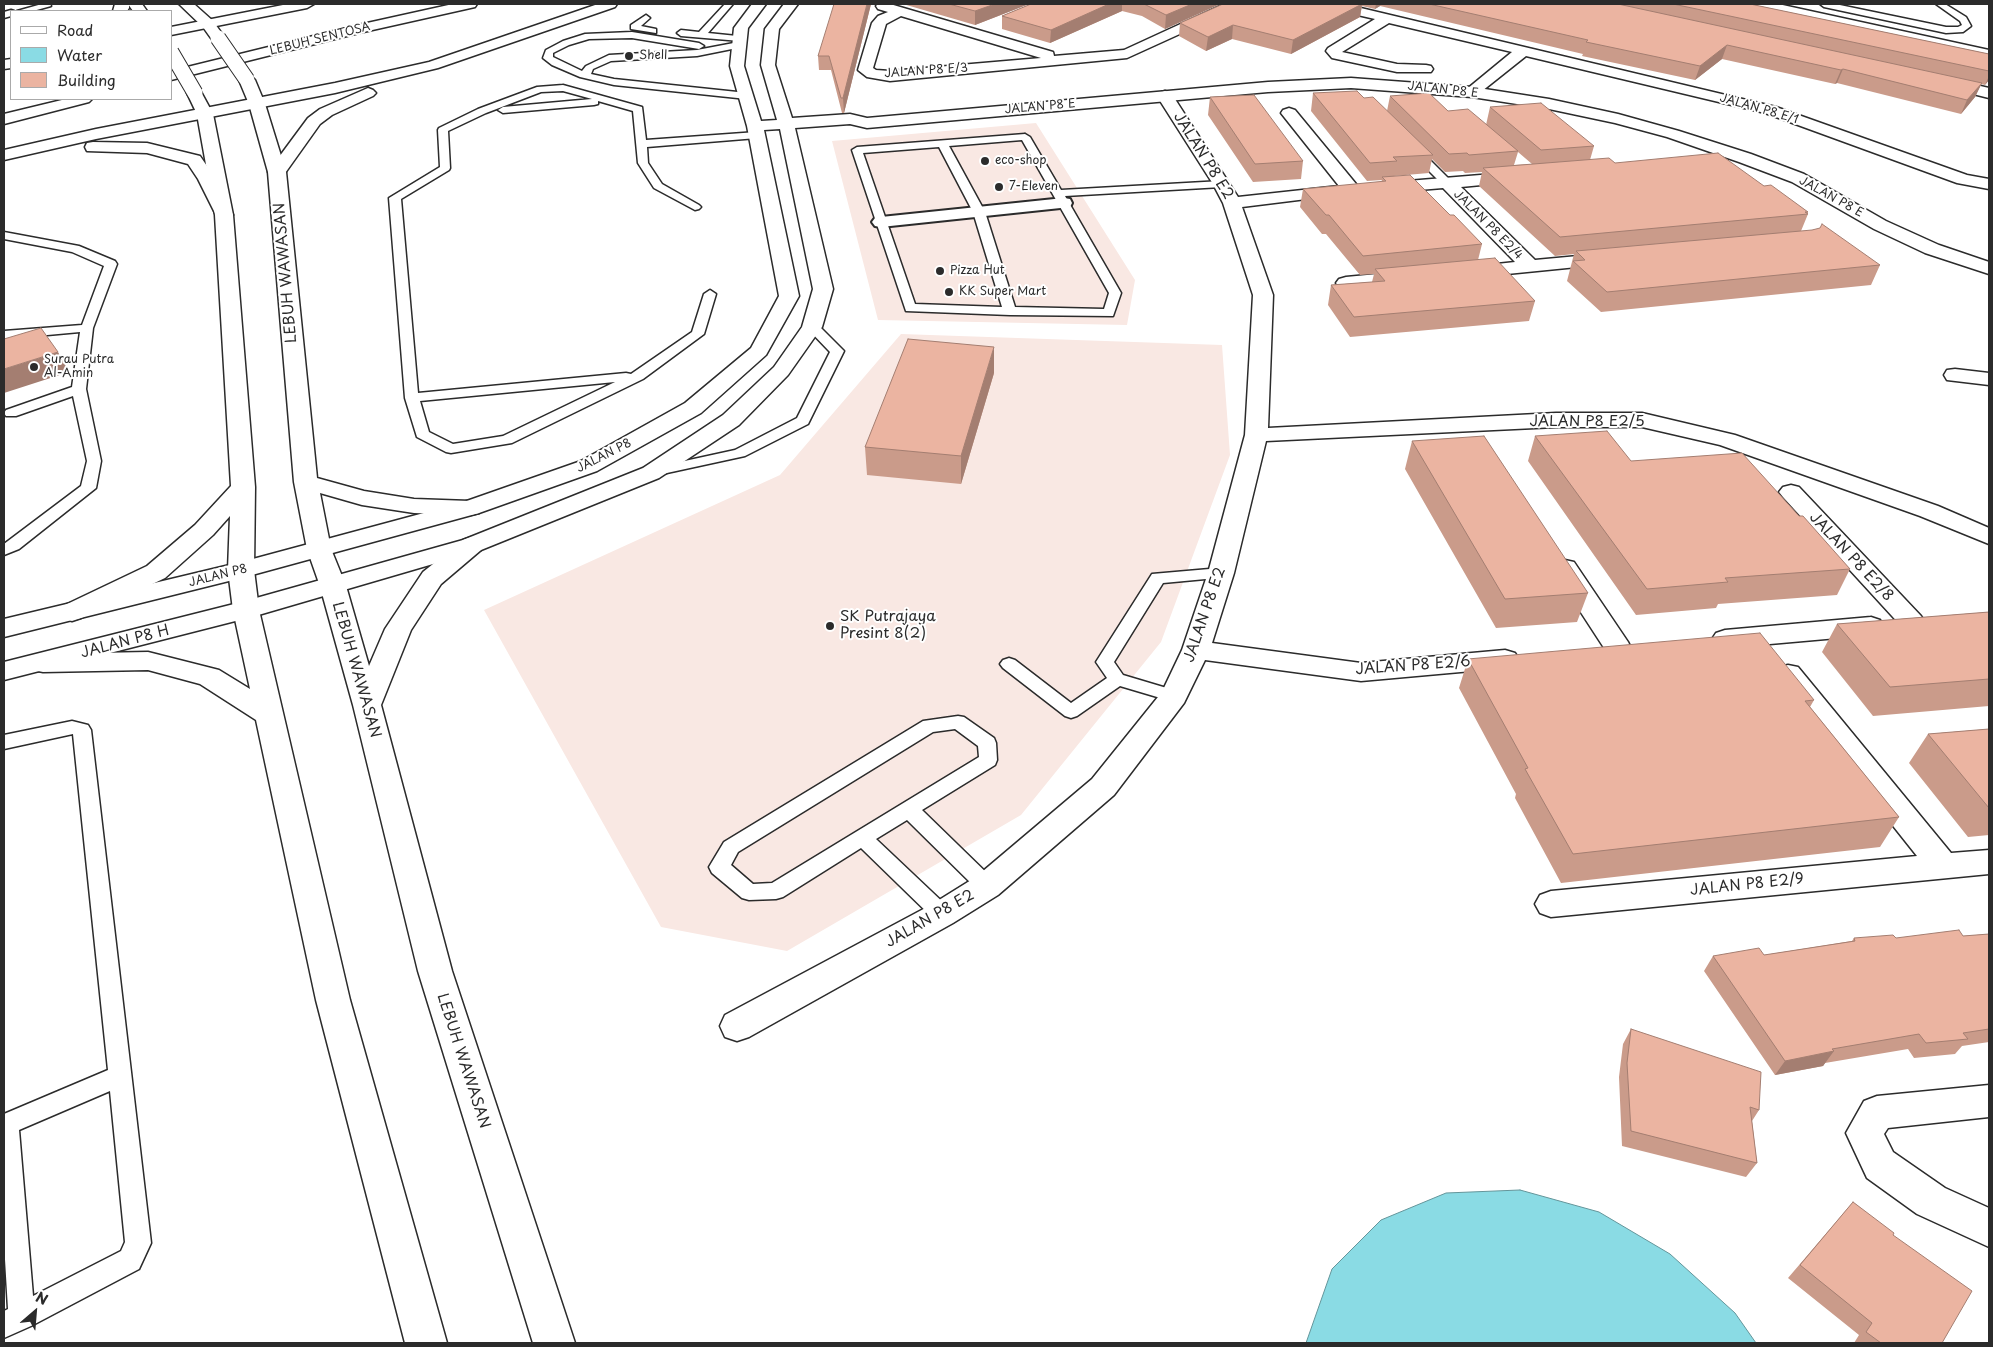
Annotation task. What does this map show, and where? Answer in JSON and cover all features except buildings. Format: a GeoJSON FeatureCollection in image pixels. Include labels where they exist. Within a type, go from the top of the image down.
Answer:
{"type":"FeatureCollection","features":[{"type":"Feature","properties":{"kind":"street","name":"LEBUH WAWASAN"},"geometry":{"type":"LineString","coordinates":[[186,4],[208,24],[247,80],[257,104],[277,172],[306,482],[319,549],[333,586],[367,705],[435,971],[554,1343]]}},
{"type":"Feature","properties":{"kind":"street"},"geometry":{"type":"LineString","coordinates":[[172,32],[307,4]]}},
{"type":"Feature","properties":{"kind":"street","name":"LEBUH SENTOSA"},"geometry":{"type":"LineString","coordinates":[[172,62],[335,21],[415,4]]}},
{"type":"Feature","properties":{"kind":"street","name":"LEBUH SENTOSA"},"geometry":{"type":"LineString","coordinates":[[172,76],[358,29],[470,4]]}},
{"type":"Feature","properties":{"kind":"street"},"geometry":{"type":"LineString","coordinates":[[277,172],[314,121],[326,112],[433,65],[610,4]]}},
{"type":"Feature","properties":{"kind":"street","name":"JALAN P8"},"geometry":{"type":"LineString","coordinates":[[72,612],[241,570],[470,508],[589,466],[693,408],[759,351],[788,296],[756,131],[737,66],[742,28],[759,4]]}},
{"type":"Feature","properties":{"kind":"street"},"geometry":{"type":"LineString","coordinates":[[246,610],[472,545],[651,473],[731,420],[781,371],[812,327],[824,289],[788,129],[768,65],[772,29],[791,4]]}},
{"type":"Feature","properties":{"kind":"street","name":"JALAN P8 E/3"},"geometry":{"type":"LineString","coordinates":[[877,4],[1061,59]]}},
{"type":"Feature","properties":{"kind":"street","name":"JALAN P8 E/3"},"geometry":{"type":"LineString","coordinates":[[900,11],[879,23],[865,70],[872,74],[890,76],[1127,54],[1234,4]]}},
{"type":"Feature","properties":{"kind":"street","name":"JALAN P8 E/1"},"geometry":{"type":"LineString","coordinates":[[1328,4],[1770,110],[1963,179],[1989,184]]}},
{"type":"Feature","properties":{"kind":"street"},"geometry":{"type":"LineString","coordinates":[[1761,4],[1989,54]]}},
{"type":"Feature","properties":{"kind":"street"},"geometry":{"type":"LineString","coordinates":[[1387,18],[1333,51],[1337,55],[1398,68],[1426,70]]}},
{"type":"Feature","properties":{"kind":"street"},"geometry":{"type":"LineString","coordinates":[[975,33],[993,26]]}},
{"type":"Feature","properties":{"kind":"street"},"geometry":{"type":"LineString","coordinates":[[1472,92],[1523,50]]}},
{"type":"Feature","properties":{"kind":"street"},"geometry":{"type":"LineString","coordinates":[[172,54],[205,114],[224,215],[243,487],[241,570],[246,610],[333,1000],[426,1343]]}},
{"type":"Feature","properties":{"kind":"street"},"geometry":{"type":"LineString","coordinates":[[4,156],[96,134],[257,104],[433,65]]}},
{"type":"Feature","properties":{"kind":"street"},"geometry":{"type":"LineString","coordinates":[[1931,80],[1989,93]]}},
{"type":"Feature","properties":{"kind":"street","name":"JALAN P8 E"},"geometry":{"type":"LineString","coordinates":[[756,131],[856,128],[867,123],[1165,96],[1351,83],[1472,92],[1549,104],[1618,120],[1673,134],[1744,158],[1798,178],[1880,225],[1932,249],[1989,268]]}},
{"type":"Feature","properties":{"kind":"street","name":"JALAN P8 E2"},"geometry":{"type":"LineString","coordinates":[[737,1026],[942,914],[987,886],[1103,787],[1174,696],[1196,650],[1221,572],[1256,435],[1263,295],[1227,193],[1165,96]]}},
{"type":"Feature","properties":{"kind":"street"},"geometry":{"type":"LineString","coordinates":[[4,104],[20,100]]}},
{"type":"Feature","properties":{"kind":"street"},"geometry":{"type":"LineString","coordinates":[[4,119],[80,100]]}},
{"type":"Feature","properties":{"kind":"street"},"geometry":{"type":"LineString","coordinates":[[1289,113],[1352,190]]}},
{"type":"Feature","properties":{"kind":"street"},"geometry":{"type":"LineString","coordinates":[[4,156],[57,148],[111,146],[147,148],[176,154],[194,160],[207,179],[224,215]]}},
{"type":"Feature","properties":{"kind":"street"},"geometry":{"type":"LineString","coordinates":[[1706,161],[1744,158]]}},
{"type":"Feature","properties":{"kind":"street"},"geometry":{"type":"LineString","coordinates":[[1227,193],[1352,190],[1532,175],[1518,163]]}},
{"type":"Feature","properties":{"kind":"street","name":"JALAN P8 E2/4"},"geometry":{"type":"LineString","coordinates":[[1447,183],[1530,266]]}},
{"type":"Feature","properties":{"kind":"street"},"geometry":{"type":"LineString","coordinates":[[881,222],[979,212],[1062,198]]}},
{"type":"Feature","properties":{"kind":"street","name":"JALAN P8 E2/4"},"geometry":{"type":"LineString","coordinates":[[1452,273],[1628,257]]}},
{"type":"Feature","properties":{"kind":"street"},"geometry":{"type":"LineString","coordinates":[[1346,283],[1423,276]]}},
{"type":"Feature","properties":{"kind":"street"},"geometry":{"type":"LineString","coordinates":[[1955,376],[1989,380]]}},
{"type":"Feature","properties":{"kind":"street","name":"JALAN P8 E2/5"},"geometry":{"type":"LineString","coordinates":[[1256,435],[1556,420],[1642,420],[1727,440],[1929,511],[1989,537]]}},
{"type":"Feature","properties":{"kind":"street"},"geometry":{"type":"LineString","coordinates":[[306,482],[362,498],[414,506],[470,508]]}},
{"type":"Feature","properties":{"kind":"street"},"geometry":{"type":"LineString","coordinates":[[4,628],[72,612],[156,572],[204,530],[243,487]]}},
{"type":"Feature","properties":{"kind":"street","name":"JALAN P8 E2/8"},"geometry":{"type":"LineString","coordinates":[[1758,636],[1922,621],[1790,492]]}},
{"type":"Feature","properties":{"kind":"street"},"geometry":{"type":"LineString","coordinates":[[367,705],[403,622],[432,578],[472,545]]}},
{"type":"Feature","properties":{"kind":"street"},"geometry":{"type":"LineString","coordinates":[[1552,549],[1618,648]]}},
{"type":"Feature","properties":{"kind":"street","name":"JALAN P8 H"},"geometry":{"type":"LineString","coordinates":[[4,671],[43,663],[246,610]]}},
{"type":"Feature","properties":{"kind":"street"},"geometry":{"type":"LineString","coordinates":[[1702,641],[1758,636],[1943,866]]}},
{"type":"Feature","properties":{"kind":"street"},"geometry":{"type":"LineString","coordinates":[[1588,651],[1646,646]]}},
{"type":"Feature","properties":{"kind":"street","name":"JALAN P8 E2/6"},"geometry":{"type":"LineString","coordinates":[[1196,650],[1361,672],[1529,656]]}},
{"type":"Feature","properties":{"kind":"street"},"geometry":{"type":"LineString","coordinates":[[43,663],[148,661],[209,677],[270,715]]}},
{"type":"Feature","properties":{"kind":"street","name":"JALAN P8 E2/9"},"geometry":{"type":"LineString","coordinates":[[1551,904],[1989,862]]}},
{"type":"Feature","properties":{"kind":"street"},"geometry":{"type":"LineString","coordinates":[[1989,1101],[1877,1113],[1865,1133],[1880,1166],[1931,1201],[1989,1228]]}},
{"type":"Feature","properties":{"kind":"lane"},"geometry":{"type":"LineString","coordinates":[[26,10],[47,6],[46,4]]}},
{"type":"Feature","properties":{"kind":"lane"},"geometry":{"type":"LineString","coordinates":[[701,35],[729,4]]}},
{"type":"Feature","properties":{"kind":"lane"},"geometry":{"type":"LineString","coordinates":[[1824,4],[1946,30],[1960,30],[1967,26],[1963,19],[1940,4]]}},
{"type":"Feature","properties":{"kind":"lane"},"geometry":{"type":"LineString","coordinates":[[646,18],[634,27],[740,42]]}},
{"type":"Feature","properties":{"kind":"lane"},"geometry":{"type":"LineString","coordinates":[[715,49],[632,35],[588,36],[566,43],[549,52],[548,58],[583,75],[614,82],[747,96]]}},
{"type":"Feature","properties":{"kind":"lane"},"geometry":{"type":"LineString","coordinates":[[583,75],[599,62],[609,58],[648,54],[680,55],[715,49],[740,42]]}},
{"type":"Feature","properties":{"kind":"lane"},"geometry":{"type":"LineString","coordinates":[[695,207],[658,186],[643,163],[638,109],[563,88],[540,89],[482,111],[443,130],[445,168],[395,198],[412,398],[422,434],[451,449],[506,440],[638,376],[698,334],[710,294]]}},
{"type":"Feature","properties":{"kind":"lane"},"geometry":{"type":"LineString","coordinates":[[482,111],[607,101]]}},
{"type":"Feature","properties":{"kind":"lane"},"geometry":{"type":"LineString","coordinates":[[641,139],[756,131]]}},
{"type":"Feature","properties":{"kind":"lane"},"geometry":{"type":"LineString","coordinates":[[1025,137],[1062,198],[1115,293],[1110,314],[910,308],[857,150],[942,143],[1025,137]]}},
{"type":"Feature","properties":{"kind":"lane"},"geometry":{"type":"LineString","coordinates":[[1406,142],[1447,183]]}},
{"type":"Feature","properties":{"kind":"lane"},"geometry":{"type":"LineString","coordinates":[[942,143],[979,212],[1010,311]]}},
{"type":"Feature","properties":{"kind":"lane"},"geometry":{"type":"LineString","coordinates":[[1062,198],[1227,193]]}},
{"type":"Feature","properties":{"kind":"lane"},"geometry":{"type":"LineString","coordinates":[[4,236],[75,249],[111,264],[87,328],[79,389],[94,461],[88,488],[13,546],[4,550]]}},
{"type":"Feature","properties":{"kind":"lane"},"geometry":{"type":"LineString","coordinates":[[651,473],[740,453],[803,421],[837,352],[812,327]]}},
{"type":"Feature","properties":{"kind":"lane"},"geometry":{"type":"LineString","coordinates":[[4,336],[87,328]]}},
{"type":"Feature","properties":{"kind":"lane"},"geometry":{"type":"LineString","coordinates":[[412,398],[638,376]]}},
{"type":"Feature","properties":{"kind":"lane"},"geometry":{"type":"LineString","coordinates":[[11,414],[79,389]]}},
{"type":"Feature","properties":{"kind":"lane"},"geometry":{"type":"LineString","coordinates":[[1174,696],[1117,678],[1105,662],[1158,578],[1221,572]]}},
{"type":"Feature","properties":{"kind":"lane"},"geometry":{"type":"LineString","coordinates":[[1009,664],[1071,712],[1117,678]]}},
{"type":"Feature","properties":{"kind":"lane"},"geometry":{"type":"LineString","coordinates":[[958,722],[987,743],[988,760],[863,838],[776,892],[749,892],[719,867],[731,847],[929,726],[958,722]]}},
{"type":"Feature","properties":{"kind":"lane"},"geometry":{"type":"LineString","coordinates":[[4,742],[72,727],[82,730],[138,1243],[130,1260],[13,1321],[7,1124],[119,1076]]}},
{"type":"Feature","properties":{"kind":"lane"},"geometry":{"type":"LineString","coordinates":[[908,809],[987,886]]}},
{"type":"Feature","properties":{"kind":"lane"},"geometry":{"type":"LineString","coordinates":[[863,838],[942,914]]}},
{"type":"Feature","properties":{"kind":"shaded area"},"geometry":{"type":"Polygon","coordinates":[[[1036,123],[1135,280],[1127,325],[878,320],[832,141],[1036,123]]]}},
{"type":"Feature","properties":{"kind":"shaded area","name":"SK Putrajaya Presint 8(2)"},"geometry":{"type":"Polygon","coordinates":[[[901,334],[1222,345],[1230,455],[1161,642],[1021,815],[787,951],[661,927],[484,610],[780,475],[901,334]]]}},
{"type":"Feature","properties":{"kind":"water"},"geometry":{"type":"Polygon","coordinates":[[[1520,1190],[1599,1212],[1670,1254],[1735,1313],[1756,1343],[1306,1343],[1332,1269],[1381,1220],[1446,1193],[1520,1190]]]}},
{"type":"Feature","properties":{"kind":"place","name":"Shell"},"geometry":{"type":"Point","coordinates":[629,56]}},
{"type":"Feature","properties":{"kind":"place","name":"eco-shop"},"geometry":{"type":"Point","coordinates":[985,161]}},
{"type":"Feature","properties":{"kind":"place","name":"7-Eleven"},"geometry":{"type":"Point","coordinates":[999,187]}},
{"type":"Feature","properties":{"kind":"place","name":"Pizza Hut"},"geometry":{"type":"Point","coordinates":[940,271]}},
{"type":"Feature","properties":{"kind":"place","name":"KK Super Mart"},"geometry":{"type":"Point","coordinates":[949,292]}},
{"type":"Feature","properties":{"kind":"place","name":"Surau Putra Al-Amin"},"geometry":{"type":"Point","coordinates":[34,367]}},
{"type":"Feature","properties":{"kind":"place","name":"SK Putrajaya Presint 8(2)"},"geometry":{"type":"Point","coordinates":[830,626]}}]}
